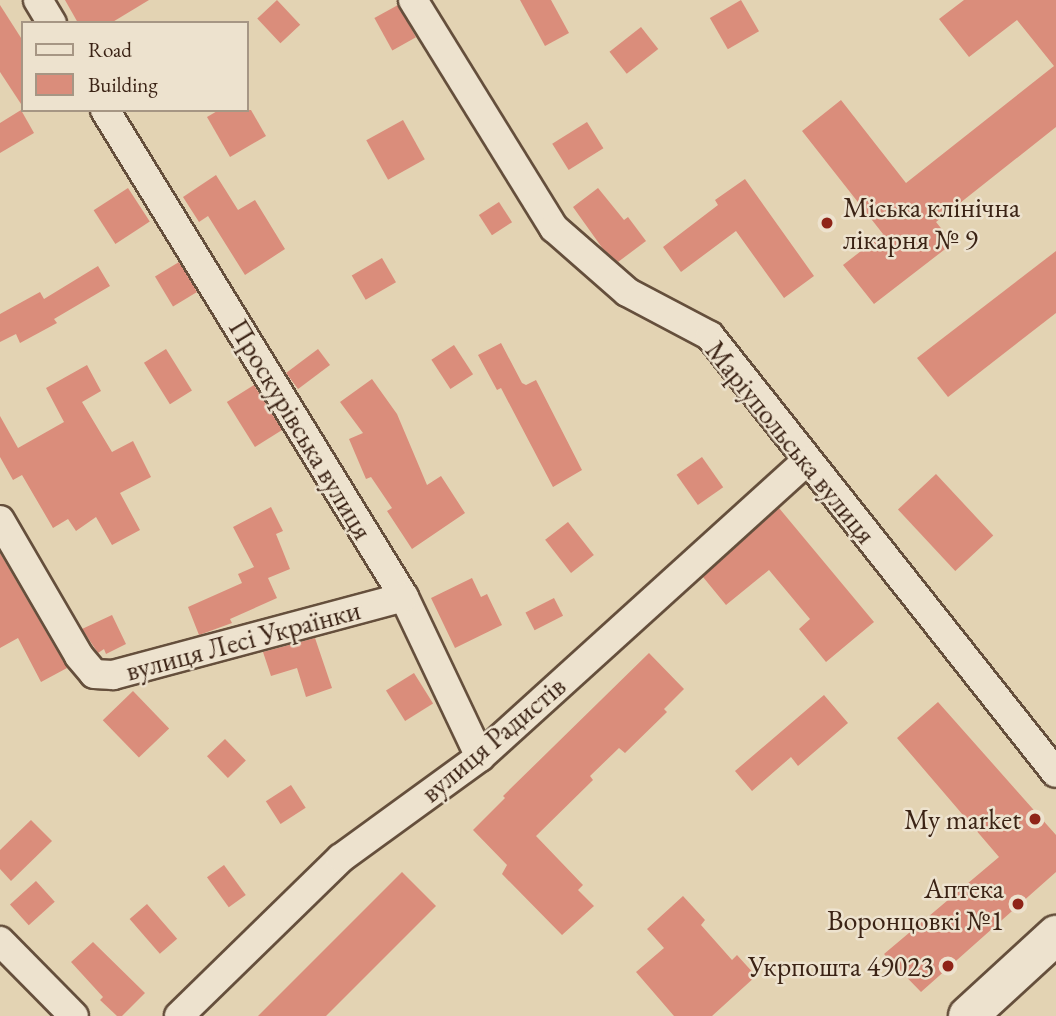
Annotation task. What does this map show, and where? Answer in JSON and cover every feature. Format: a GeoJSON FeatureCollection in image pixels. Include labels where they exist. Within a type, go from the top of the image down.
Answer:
{"type":"FeatureCollection","features":[{"type":"Feature","properties":{"kind":"main road"},"geometry":{"type":"LineString","coordinates":[[968,1016],[1056,935]]}},
{"type":"Feature","properties":{"kind":"street"},"geometry":{"type":"LineString","coordinates":[[38,0],[51,21]]}},
{"type":"Feature","properties":{"kind":"street","name":"Маріупольська вулиця"},"geometry":{"type":"LineString","coordinates":[[413,0],[554,229],[627,292],[710,336],[806,461],[1056,773]]}},
{"type":"Feature","properties":{"kind":"street","name":"Проскурівська вулиця"},"geometry":{"type":"LineString","coordinates":[[106,112],[404,597],[480,757]]}},
{"type":"Feature","properties":{"kind":"street","name":"вулиця Радистів"},"geometry":{"type":"LineString","coordinates":[[179,1016],[341,858],[480,757],[806,461]]}},
{"type":"Feature","properties":{"kind":"street","name":"вулиця Лесі Українки"},"geometry":{"type":"LineString","coordinates":[[0,520],[79,656],[94,674],[113,675],[404,597]]}},
{"type":"Feature","properties":{"kind":"street"},"geometry":{"type":"LineString","coordinates":[[0,941],[74,1016]]}},
{"type":"Feature","properties":{"kind":"building"},"geometry":{"type":"Polygon","coordinates":[[[65,0],[149,0],[114,21],[77,21],[65,0]]]}},
{"type":"Feature","properties":{"kind":"building"},"geometry":{"type":"Polygon","coordinates":[[[277,0],[300,25],[280,43],[257,18],[277,0]]]}},
{"type":"Feature","properties":{"kind":"building"},"geometry":{"type":"Polygon","coordinates":[[[520,0],[551,0],[569,33],[545,46],[520,0]]]}},
{"type":"Feature","properties":{"kind":"building"},"geometry":{"type":"Polygon","coordinates":[[[741,0],[759,31],[728,49],[710,18],[741,0]]]}},
{"type":"Feature","properties":{"kind":"building"},"geometry":{"type":"Polygon","coordinates":[[[964,0],[1056,0],[1056,127],[936,222],[953,243],[874,304],[843,265],[883,234],[802,131],[841,100],[906,183],[1054,66],[1017,20],[969,57],[939,19],[964,0]]]}},
{"type":"Feature","properties":{"kind":"building"},"geometry":{"type":"Polygon","coordinates":[[[0,5],[21,38],[21,104],[0,72],[0,5]]]}},
{"type":"Feature","properties":{"kind":"building"},"geometry":{"type":"Polygon","coordinates":[[[398,5],[416,37],[392,50],[374,18],[398,5]]]}},
{"type":"Feature","properties":{"kind":"building"},"geometry":{"type":"Polygon","coordinates":[[[641,27],[658,49],[627,74],[609,52],[641,27]]]}},
{"type":"Feature","properties":{"kind":"building"},"geometry":{"type":"Polygon","coordinates":[[[21,110],[34,133],[0,153],[0,123],[21,110]]]}},
{"type":"Feature","properties":{"kind":"building"},"geometry":{"type":"Polygon","coordinates":[[[251,110],[266,136],[230,157],[207,117],[216,112],[251,110]]]}},
{"type":"Feature","properties":{"kind":"building"},"geometry":{"type":"Polygon","coordinates":[[[403,120],[425,159],[388,180],[366,140],[403,120]]]}},
{"type":"Feature","properties":{"kind":"building"},"geometry":{"type":"Polygon","coordinates":[[[587,122],[603,148],[569,170],[552,144],[587,122]]]}},
{"type":"Feature","properties":{"kind":"building"},"geometry":{"type":"Polygon","coordinates":[[[216,175],[238,210],[255,200],[285,249],[245,275],[208,216],[199,222],[183,197],[216,175]]]}},
{"type":"Feature","properties":{"kind":"building"},"geometry":{"type":"Polygon","coordinates":[[[745,179],[814,276],[784,298],[736,231],[681,272],[663,247],[718,205],[715,200],[745,179]]]}},
{"type":"Feature","properties":{"kind":"building"},"geometry":{"type":"Polygon","coordinates":[[[128,188],[150,222],[115,244],[94,210],[128,188]]]}},
{"type":"Feature","properties":{"kind":"building"},"geometry":{"type":"Polygon","coordinates":[[[598,188],[624,220],[628,217],[646,241],[618,262],[603,249],[573,207],[598,188]]]}},
{"type":"Feature","properties":{"kind":"building"},"geometry":{"type":"Polygon","coordinates":[[[499,202],[512,222],[492,235],[479,215],[499,202]]]}},
{"type":"Feature","properties":{"kind":"building"},"geometry":{"type":"Polygon","coordinates":[[[1056,251],[1056,313],[948,397],[917,358],[1056,251]]]}},
{"type":"Feature","properties":{"kind":"building"},"geometry":{"type":"Polygon","coordinates":[[[382,258],[396,282],[366,300],[352,276],[382,258]]]}},
{"type":"Feature","properties":{"kind":"building"},"geometry":{"type":"Polygon","coordinates":[[[179,262],[197,292],[173,306],[155,276],[179,262]]]}},
{"type":"Feature","properties":{"kind":"building"},"geometry":{"type":"Polygon","coordinates":[[[98,266],[110,286],[54,319],[57,323],[20,343],[16,334],[0,342],[0,314],[40,292],[44,299],[98,266]]]}},
{"type":"Feature","properties":{"kind":"building"},"geometry":{"type":"Polygon","coordinates":[[[501,343],[522,383],[526,385],[536,380],[582,470],[553,487],[501,388],[497,390],[478,355],[501,343]]]}},
{"type":"Feature","properties":{"kind":"building"},"geometry":{"type":"Polygon","coordinates":[[[454,345],[473,374],[450,389],[431,360],[454,345]]]}},
{"type":"Feature","properties":{"kind":"building"},"geometry":{"type":"Polygon","coordinates":[[[166,349],[192,391],[170,404],[144,363],[166,349]]]}},
{"type":"Feature","properties":{"kind":"building"},"geometry":{"type":"Polygon","coordinates":[[[318,349],[330,365],[298,389],[286,373],[318,349]]]}},
{"type":"Feature","properties":{"kind":"building"},"geometry":{"type":"Polygon","coordinates":[[[87,365],[101,391],[82,402],[112,452],[133,441],[151,477],[120,493],[140,530],[112,545],[96,517],[76,531],[68,519],[53,528],[22,475],[13,480],[0,457],[0,416],[18,448],[64,422],[46,388],[87,365]]]}},
{"type":"Feature","properties":{"kind":"building"},"geometry":{"type":"Polygon","coordinates":[[[372,379],[397,414],[427,485],[441,476],[465,513],[412,549],[387,511],[392,508],[371,477],[366,479],[349,439],[363,433],[340,402],[372,379]]]}},
{"type":"Feature","properties":{"kind":"building"},"geometry":{"type":"Polygon","coordinates":[[[254,385],[282,430],[255,447],[227,402],[254,385]]]}},
{"type":"Feature","properties":{"kind":"building"},"geometry":{"type":"Polygon","coordinates":[[[702,457],[723,487],[698,505],[677,475],[702,457]]]}},
{"type":"Feature","properties":{"kind":"building"},"geometry":{"type":"Polygon","coordinates":[[[936,474],[993,535],[955,571],[898,509],[936,474]]]}},
{"type":"Feature","properties":{"kind":"building"},"geometry":{"type":"Polygon","coordinates":[[[271,507],[283,531],[276,534],[290,569],[268,578],[277,598],[230,619],[232,623],[199,635],[188,607],[242,583],[238,574],[254,567],[233,527],[271,507]]]}},
{"type":"Feature","properties":{"kind":"building"},"geometry":{"type":"Polygon","coordinates":[[[779,508],[874,622],[826,662],[799,629],[810,619],[769,570],[726,605],[703,577],[779,508]]]}},
{"type":"Feature","properties":{"kind":"building"},"geometry":{"type":"Polygon","coordinates":[[[568,522],[594,555],[571,573],[545,540],[568,522]]]}},
{"type":"Feature","properties":{"kind":"building"},"geometry":{"type":"Polygon","coordinates":[[[0,553],[67,668],[41,682],[18,638],[0,648],[0,553]]]}},
{"type":"Feature","properties":{"kind":"building"},"geometry":{"type":"Polygon","coordinates":[[[472,578],[481,597],[487,594],[502,625],[455,648],[431,598],[472,578]]]}},
{"type":"Feature","properties":{"kind":"building"},"geometry":{"type":"Polygon","coordinates":[[[554,598],[563,616],[535,630],[525,613],[554,598]]]}},
{"type":"Feature","properties":{"kind":"building"},"geometry":{"type":"Polygon","coordinates":[[[112,615],[126,644],[106,654],[104,649],[98,653],[82,629],[112,615]]]}},
{"type":"Feature","properties":{"kind":"building"},"geometry":{"type":"Polygon","coordinates":[[[315,638],[332,688],[306,697],[297,668],[271,676],[263,652],[315,638]]]}},
{"type":"Feature","properties":{"kind":"building"},"geometry":{"type":"Polygon","coordinates":[[[649,653],[684,689],[664,709],[667,712],[625,753],[619,748],[590,776],[593,780],[536,836],[583,885],[578,890],[594,906],[562,935],[502,874],[507,865],[473,830],[505,798],[503,796],[649,653]]]}},
{"type":"Feature","properties":{"kind":"building"},"geometry":{"type":"Polygon","coordinates":[[[414,673],[433,704],[405,721],[386,690],[414,673]]]}},
{"type":"Feature","properties":{"kind":"building"},"geometry":{"type":"Polygon","coordinates":[[[133,691],[169,728],[139,758],[103,720],[133,691]]]}},
{"type":"Feature","properties":{"kind":"building"},"geometry":{"type":"Polygon","coordinates":[[[824,695],[848,723],[798,766],[791,757],[752,791],[735,771],[824,695]]]}},
{"type":"Feature","properties":{"kind":"building"},"geometry":{"type":"Polygon","coordinates":[[[938,702],[1056,835],[1056,872],[921,992],[884,954],[999,857],[897,738],[938,702]]]}},
{"type":"Feature","properties":{"kind":"building"},"geometry":{"type":"Polygon","coordinates":[[[225,739],[246,761],[228,778],[207,756],[225,739]]]}},
{"type":"Feature","properties":{"kind":"building"},"geometry":{"type":"Polygon","coordinates":[[[291,785],[306,808],[281,824],[266,801],[291,785]]]}},
{"type":"Feature","properties":{"kind":"building"},"geometry":{"type":"Polygon","coordinates":[[[31,820],[52,841],[11,881],[0,869],[0,850],[31,820]]]}},
{"type":"Feature","properties":{"kind":"building"},"geometry":{"type":"Polygon","coordinates":[[[224,865],[246,895],[229,907],[207,877],[224,865]]]}},
{"type":"Feature","properties":{"kind":"building"},"geometry":{"type":"Polygon","coordinates":[[[402,872],[436,906],[326,1016],[258,1016],[402,872]]]}},
{"type":"Feature","properties":{"kind":"building"},"geometry":{"type":"Polygon","coordinates":[[[36,881],[55,902],[29,925],[10,904],[36,881]]]}},
{"type":"Feature","properties":{"kind":"building"},"geometry":{"type":"Polygon","coordinates":[[[683,896],[705,920],[701,925],[732,960],[737,955],[756,976],[712,1016],[674,1016],[636,972],[664,948],[647,929],[683,896]]]}},
{"type":"Feature","properties":{"kind":"building"},"geometry":{"type":"Polygon","coordinates":[[[147,904],[177,939],[160,954],[130,919],[147,904]]]}},
{"type":"Feature","properties":{"kind":"building"},"geometry":{"type":"Polygon","coordinates":[[[93,942],[145,993],[122,1016],[117,1016],[100,1000],[103,997],[71,962],[93,942]]]}},
{"type":"Feature","properties":{"kind":"place","name":"Міська клінічна лікарня № 9"},"geometry":{"type":"Point","coordinates":[827,223]}},
{"type":"Feature","properties":{"kind":"place","name":"My market"},"geometry":{"type":"Point","coordinates":[1035,819]}},
{"type":"Feature","properties":{"kind":"place","name":"Аптека Воронцовкі №1"},"geometry":{"type":"Point","coordinates":[1018,904]}},
{"type":"Feature","properties":{"kind":"place","name":"Укрпошта 49023"},"geometry":{"type":"Point","coordinates":[948,966]}}]}
